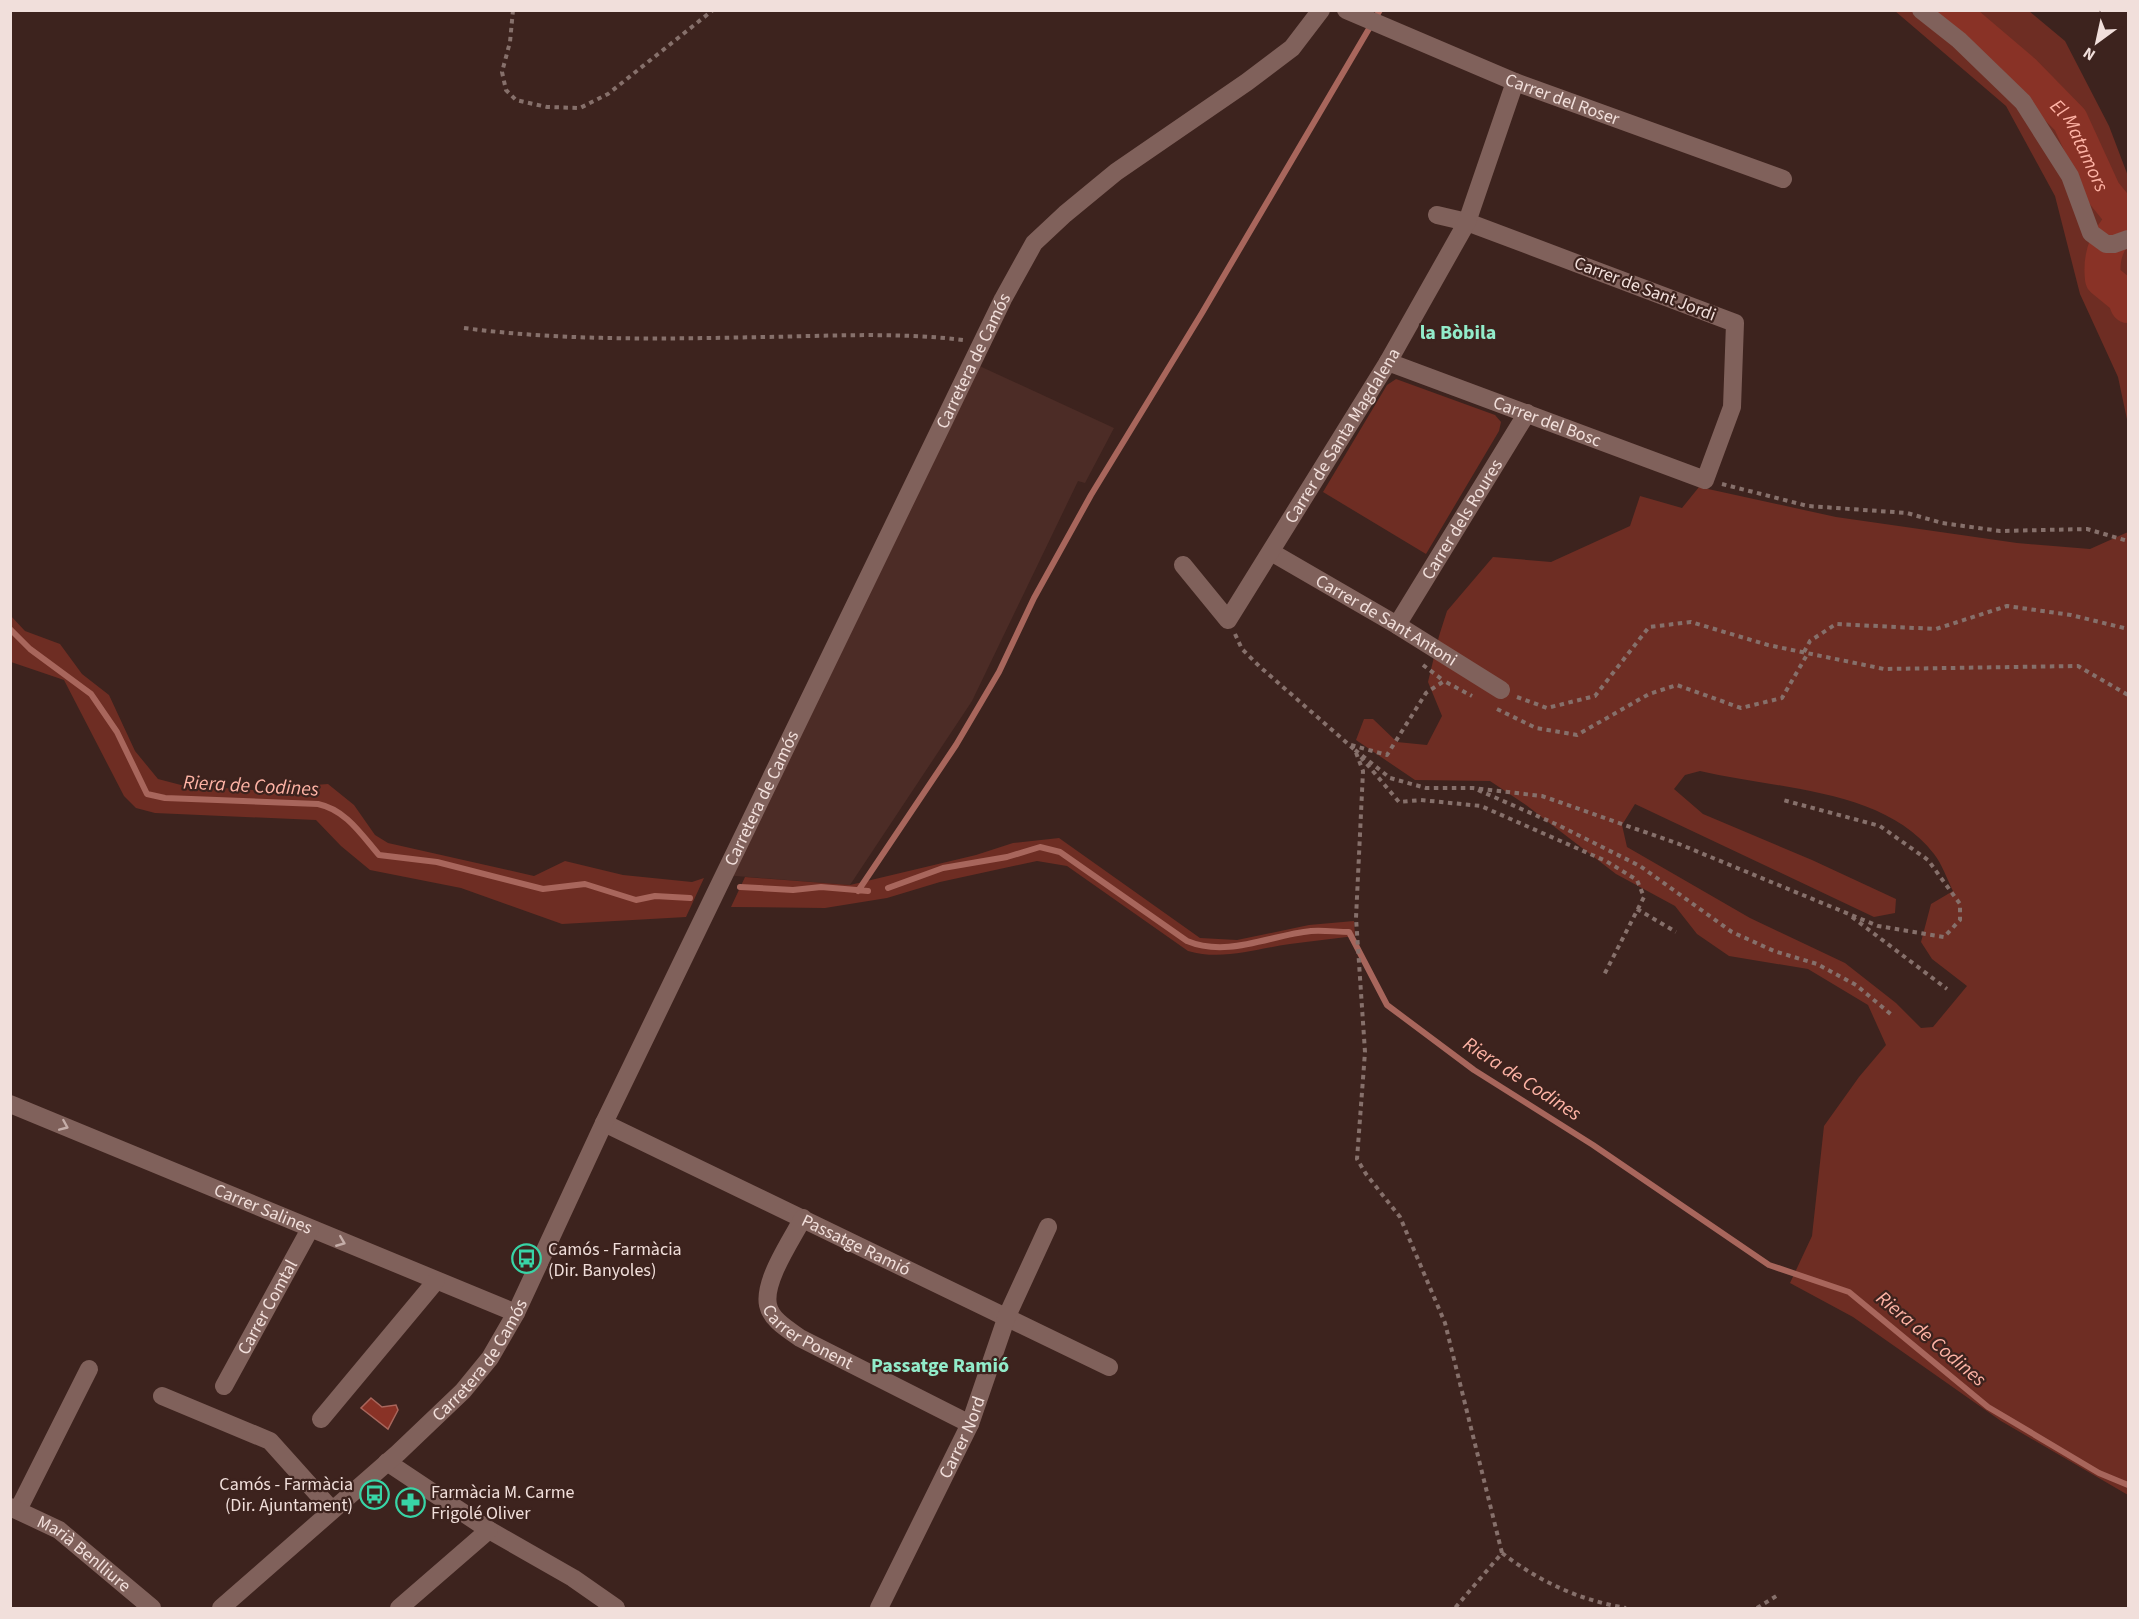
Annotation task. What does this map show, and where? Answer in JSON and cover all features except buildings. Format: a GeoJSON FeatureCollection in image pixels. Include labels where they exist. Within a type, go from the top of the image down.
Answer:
{"type":"FeatureCollection","features":[{"type":"Feature","properties":{"kind":"street","name":"Carretera de Camós"},"geometry":{"type":"LineString","coordinates":[[221,1608],[464,1391],[490,1358],[516,1313],[604,1123],[981,346],[1034,243],[1116,172],[1247,82],[1292,48],[1321,10]]}},
{"type":"Feature","properties":{"kind":"street"},"geometry":{"type":"LineString","coordinates":[[1922,10],[1959,40],[2023,102],[2070,176],[2091,233],[2113,241]]}},
{"type":"Feature","properties":{"kind":"street","name":"Carrer del Roser"},"geometry":{"type":"LineString","coordinates":[[1349,12],[1515,82],[1783,179]]}},
{"type":"Feature","properties":{"kind":"street","name":"Carrer de Santa Magdalena"},"geometry":{"type":"LineString","coordinates":[[1228,620],[1388,362],[1467,222],[1515,82]]}},
{"type":"Feature","properties":{"kind":"street","name":"Carrer de Sant Jordi"},"geometry":{"type":"LineString","coordinates":[[1437,214],[1467,222],[1735,323],[1732,407],[1705,480]]}},
{"type":"Feature","properties":{"kind":"street","name":"Carrer del Bosc"},"geometry":{"type":"LineString","coordinates":[[1388,362],[1705,480]]}},
{"type":"Feature","properties":{"kind":"street","name":"Carrer dels Roures"},"geometry":{"type":"LineString","coordinates":[[1397,625],[1527,413]]}},
{"type":"Feature","properties":{"kind":"street","name":"Carrer de Sant Antoni"},"geometry":{"type":"LineString","coordinates":[[1271,552],[1397,625],[1501,690]]}},
{"type":"Feature","properties":{"kind":"street"},"geometry":{"type":"LineString","coordinates":[[1184,565],[1228,620]]}},
{"type":"Feature","properties":{"kind":"street","name":"Carrer Salines"},"geometry":{"type":"LineString","coordinates":[[10,1104],[516,1313]]}},
{"type":"Feature","properties":{"kind":"street","name":"Passatge Ramió"},"geometry":{"type":"LineString","coordinates":[[604,1123],[1109,1366]]}},
{"type":"Feature","properties":{"kind":"street","name":"Carrer Ponent"},"geometry":{"type":"LineString","coordinates":[[803,1218],[768,1290],[768,1306],[779,1322],[800,1338],[970,1424]]}},
{"type":"Feature","properties":{"kind":"street","name":"Carrer Nord"},"geometry":{"type":"LineString","coordinates":[[879,1608],[970,1424],[1007,1316],[1048,1227]]}},
{"type":"Feature","properties":{"kind":"street","name":"Carrer Comtal"},"geometry":{"type":"LineString","coordinates":[[224,1386],[310,1229]]}},
{"type":"Feature","properties":{"kind":"street"},"geometry":{"type":"LineString","coordinates":[[321,1419],[436,1281]]}},
{"type":"Feature","properties":{"kind":"street"},"geometry":{"type":"LineString","coordinates":[[14,1508],[89,1369]]}},
{"type":"Feature","properties":{"kind":"street"},"geometry":{"type":"LineString","coordinates":[[162,1396],[270,1441],[331,1509]]}},
{"type":"Feature","properties":{"kind":"street"},"geometry":{"type":"LineString","coordinates":[[387,1462],[489,1530],[573,1578],[616,1608]]}},
{"type":"Feature","properties":{"kind":"street","name":"Marià Benlliure"},"geometry":{"type":"LineString","coordinates":[[14,1508],[59,1530],[152,1608]]}},
{"type":"Feature","properties":{"kind":"street"},"geometry":{"type":"LineString","coordinates":[[399,1608],[489,1530]]}},
{"type":"Feature","properties":{"kind":"path"},"geometry":{"type":"LineString","coordinates":[[513,10],[510,42],[502,72],[506,90],[516,100],[547,107],[580,108],[608,94],[713,10]]}},
{"type":"Feature","properties":{"kind":"path"},"geometry":{"type":"LineString","coordinates":[[464,328],[498,332],[705,338],[915,334],[967,340],[981,346]]}},
{"type":"Feature","properties":{"kind":"path"},"geometry":{"type":"LineString","coordinates":[[1705,480],[1808,506],[1906,513],[1942,523],[2000,531],[2087,529],[2128,541]]}},
{"type":"Feature","properties":{"kind":"path"},"geometry":{"type":"LineString","coordinates":[[1488,704],[1536,728],[1577,735],[1649,694],[1677,685],[1741,708],[1782,698],[1810,641],[1836,624],[1936,629],[2007,606],[2071,615],[2128,629]]}},
{"type":"Feature","properties":{"kind":"path"},"geometry":{"type":"LineString","coordinates":[[1228,620],[1242,649],[1259,666],[1390,778],[1426,788],[1473,788],[1542,796],[1679,844],[1878,926],[1944,937],[1960,920],[1960,904],[1928,860],[1880,826],[1783,800]]}},
{"type":"Feature","properties":{"kind":"path"},"geometry":{"type":"LineString","coordinates":[[1501,690],[1547,708],[1595,696],[1649,627],[1691,622],[1768,645],[1884,669],[2078,666],[2128,695]]}},
{"type":"Feature","properties":{"kind":"path"},"geometry":{"type":"LineString","coordinates":[[1349,745],[1387,755],[1426,693],[1444,681],[1478,699]]}},
{"type":"Feature","properties":{"kind":"path"},"geometry":{"type":"LineString","coordinates":[[1355,750],[1399,802],[1421,800],[1481,806],[1606,861],[1637,880],[1644,897],[1604,975]]}},
{"type":"Feature","properties":{"kind":"path"},"geometry":{"type":"LineString","coordinates":[[1355,750],[1363,771],[1356,918],[1365,1052],[1357,1159],[1400,1217],[1445,1323],[1502,1553],[1533,1576],[1562,1590],[1592,1603],[1626,1608]]}},
{"type":"Feature","properties":{"kind":"path"},"geometry":{"type":"LineString","coordinates":[[1473,788],[1558,825],[1640,866],[1732,932],[1774,951],[1817,964],[1856,985],[1893,1016]]}},
{"type":"Feature","properties":{"kind":"path"},"geometry":{"type":"LineString","coordinates":[[1637,909],[1676,932]]}},
{"type":"Feature","properties":{"kind":"path"},"geometry":{"type":"LineString","coordinates":[[1846,913],[1947,989]]}},
{"type":"Feature","properties":{"kind":"path"},"geometry":{"type":"LineString","coordinates":[[1455,1608],[1502,1553]]}},
{"type":"Feature","properties":{"kind":"path"},"geometry":{"type":"LineString","coordinates":[[1757,1608],[1778,1595]]}},
{"type":"Feature","properties":{"kind":"shaded area"},"geometry":{"type":"Polygon","coordinates":[[[1895,11],[2029,11],[2065,41],[2109,126],[2128,176],[2128,424],[2118,377],[2080,294],[2055,196],[2006,106],[1895,11]]]}},
{"type":"Feature","properties":{"kind":"shaded area"},"geometry":{"type":"Polygon","coordinates":[[[973,363],[1114,428],[1085,483],[1078,481],[972,701],[850,885],[724,875],[973,363]]]}},
{"type":"Feature","properties":{"kind":"shaded area"},"geometry":{"type":"Polygon","coordinates":[[[1396,379],[1495,415],[1501,422],[1499,431],[1426,554],[1323,492],[1387,385],[1396,379]]]}},
{"type":"Feature","properties":{"kind":"shaded area"},"geometry":{"type":"Polygon","coordinates":[[[1699,487],[1836,517],[2017,543],[2090,549],[2128,532],[2128,1495],[2001,1421],[1853,1317],[1790,1283],[1812,1236],[1824,1126],[1859,1077],[1886,1045],[1868,1005],[1808,969],[1729,956],[1697,934],[1675,906],[1616,874],[1526,805],[1490,781],[1415,780],[1356,740],[1364,719],[1373,719],[1397,742],[1427,745],[1442,716],[1428,682],[1447,611],[1493,557],[1551,562],[1630,526],[1640,496],[1682,508],[1699,487]],[[1700,771],[1685,775],[1674,789],[1703,814],[1812,860],[1896,899],[1895,913],[1874,917],[1635,804],[1622,825],[1627,847],[1750,918],[1845,963],[1896,1003],[1921,1028],[1933,1027],[1967,986],[1932,959],[1921,942],[1931,904],[1953,891],[1934,854],[1913,832],[1887,816],[1858,803],[1826,794],[1700,771]]]}},
{"type":"Feature","properties":{"kind":"shaded area"},"geometry":{"type":"Polygon","coordinates":[[[10,615],[25,631],[60,644],[82,674],[109,695],[135,751],[158,779],[181,785],[298,793],[315,785],[328,784],[354,805],[375,835],[388,843],[534,876],[565,861],[623,875],[692,882],[704,878],[686,917],[562,924],[461,888],[370,870],[341,846],[316,820],[155,813],[136,808],[124,796],[64,680],[11,662],[10,615]]]}},
{"type":"Feature","properties":{"kind":"shaded area"},"geometry":{"type":"Polygon","coordinates":[[[1059,838],[1200,938],[1237,940],[1309,925],[1354,921],[1355,936],[1226,954],[1213,955],[1188,951],[1067,866],[1037,861],[940,882],[887,898],[825,908],[731,907],[745,877],[850,885],[976,855],[1013,843],[1059,838]]]}},
{"type":"Feature","properties":{"kind":"shaded area"},"geometry":{"type":"Polygon","coordinates":[[[371,1398],[382,1407],[396,1405],[398,1410],[388,1429],[361,1408],[371,1398]]]}},
{"type":"Feature","properties":{"kind":"waterway"},"geometry":{"type":"LineString","coordinates":[[858,891],[956,745],[999,672],[1034,598],[1091,495],[1202,313],[1380,10]]}},
{"type":"Feature","properties":{"kind":"waterway","name":"El Matamors"},"geometry":{"type":"LineString","coordinates":[[1950,10],[2024,73],[2070,120],[2103,192],[2125,219],[2107,246],[2102,269],[2103,279],[2125,297],[2128,305]]}},
{"type":"Feature","properties":{"kind":"waterway","name":"El Matamors"},"geometry":{"type":"LineString","coordinates":[[2125,219],[2128,222]]}},
{"type":"Feature","properties":{"kind":"waterway","name":"Riera de Codines"},"geometry":{"type":"LineString","coordinates":[[10,629],[30,649],[91,694],[117,732],[147,794],[165,798],[318,804],[345,817],[379,855],[437,862],[543,889],[585,884],[636,900],[655,896],[690,898]]}},
{"type":"Feature","properties":{"kind":"waterway","name":"Riera de Codines"},"geometry":{"type":"LineString","coordinates":[[888,888],[943,868],[1007,857],[1040,847],[1060,852],[1187,941],[1202,946],[1249,944],[1311,931],[1349,932],[1387,1005],[1474,1070],[1593,1145],[1769,1265],[1849,1292],[1988,1407],[2099,1473],[2128,1485]]}},
{"type":"Feature","properties":{"kind":"waterway","name":"Riera de Codines"},"geometry":{"type":"LineString","coordinates":[[740,887],[793,890],[821,887],[868,891]]}},
{"type":"Feature","properties":{"kind":"place","name":"Camós - Farmàcia (Dir. Banyoles)"},"geometry":{"type":"Point","coordinates":[527,1259]}},
{"type":"Feature","properties":{"kind":"place","name":"Camós - Farmàcia (Dir. Ajuntament)"},"geometry":{"type":"Point","coordinates":[374,1494]}},
{"type":"Feature","properties":{"kind":"place","name":"Farmàcia M. Carme Frigolé Oliver"},"geometry":{"type":"Point","coordinates":[410,1502]}},
{"type":"Feature","properties":{"kind":"district","name":"la Bòbila"},"geometry":{"type":"Point","coordinates":[1458,333]}},
{"type":"Feature","properties":{"kind":"district","name":"Passatge Ramió"},"geometry":{"type":"Point","coordinates":[940,1366]}}]}
